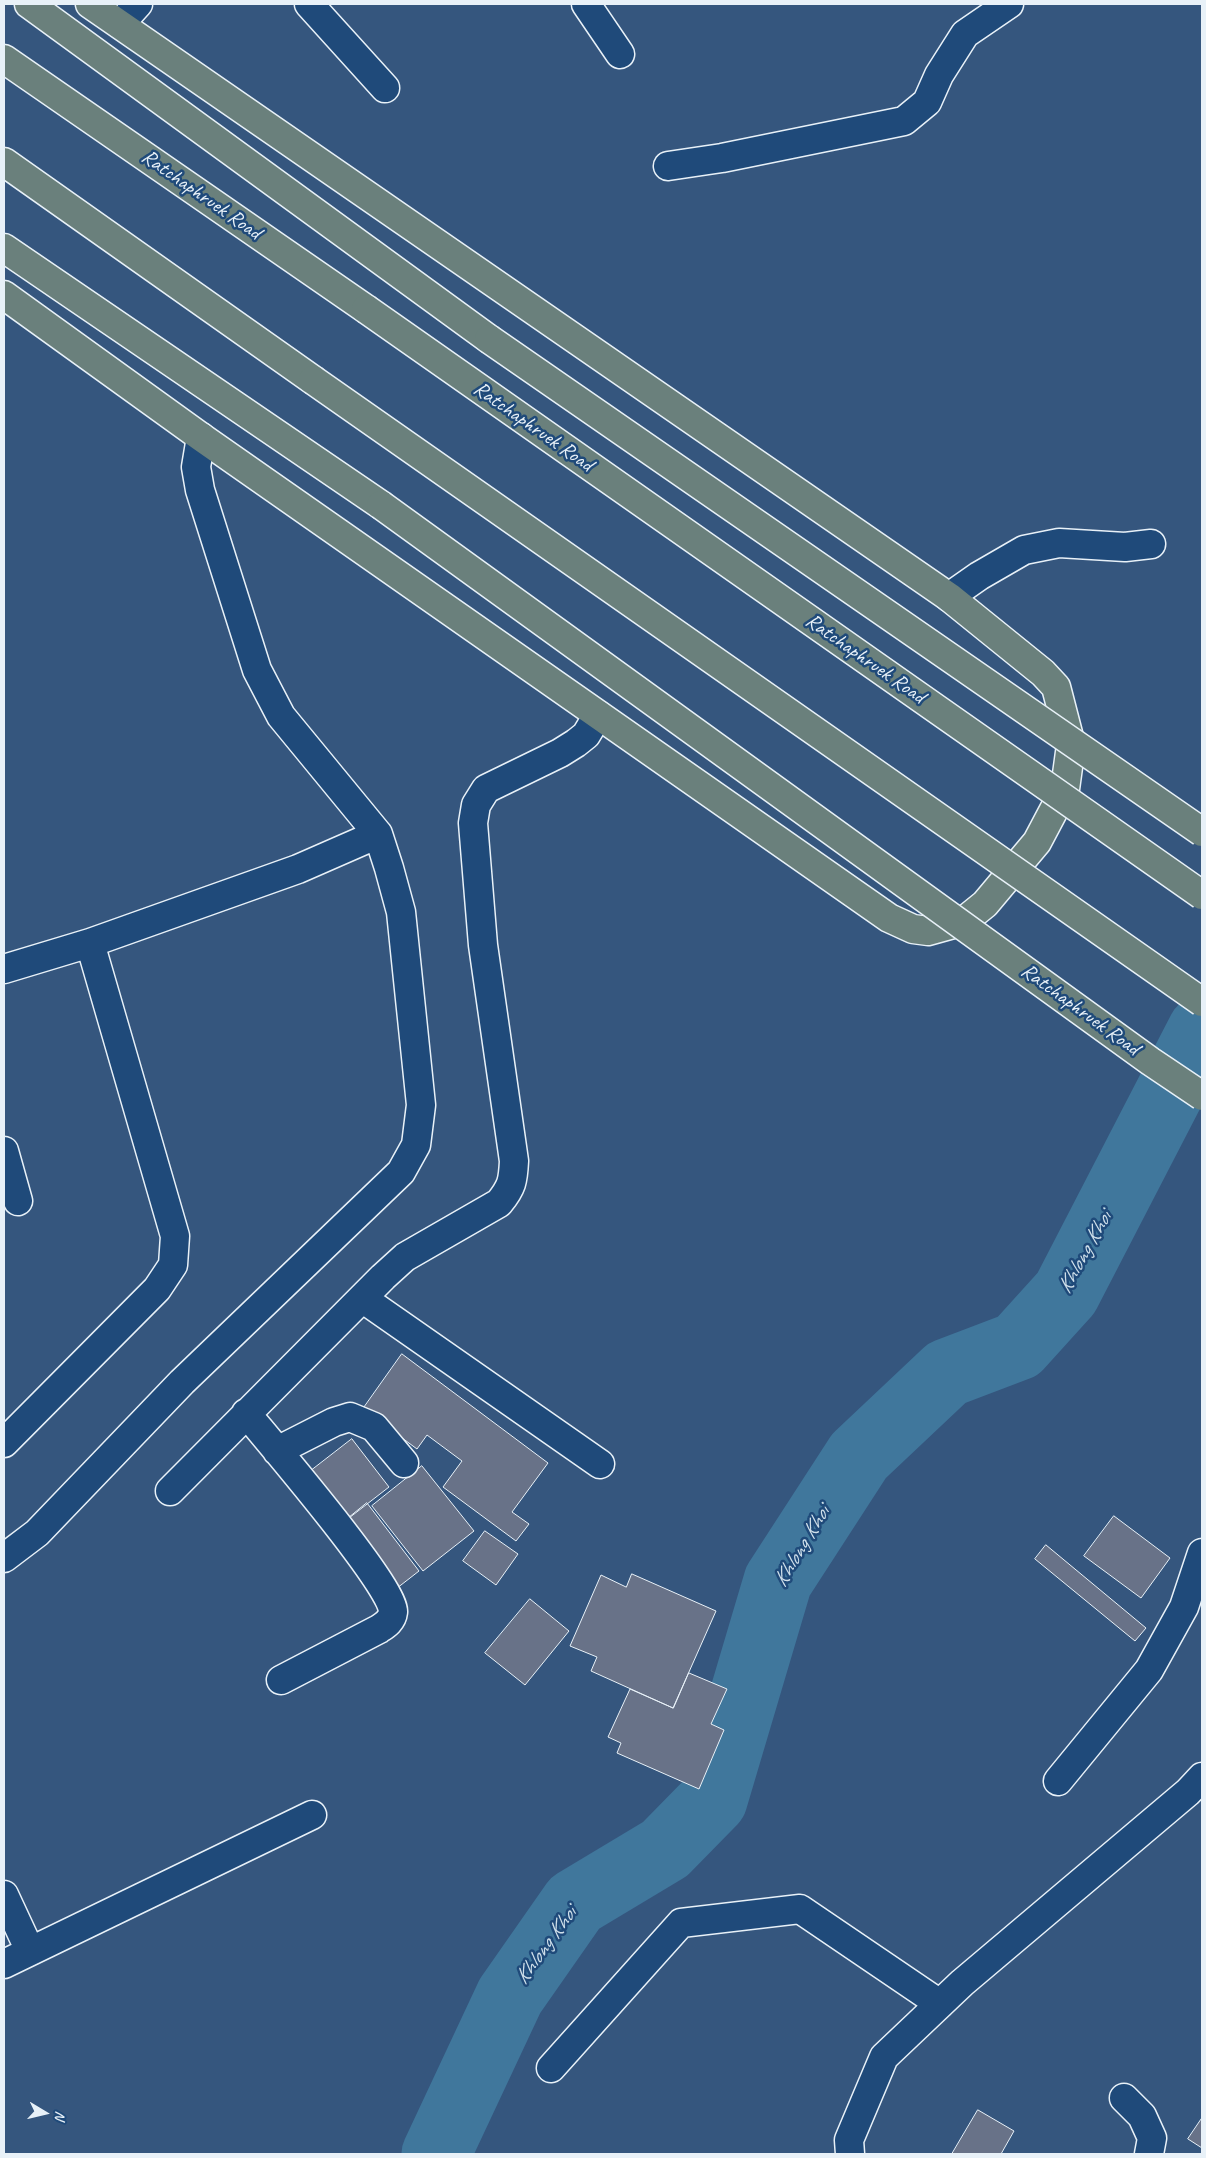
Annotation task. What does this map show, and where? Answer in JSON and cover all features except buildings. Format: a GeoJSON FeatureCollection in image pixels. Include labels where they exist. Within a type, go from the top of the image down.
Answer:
{"type":"FeatureCollection","features":[{"type":"Feature","properties":{"kind":"main road"},"geometry":{"type":"LineString","coordinates":[[29,4],[489,339],[1202,832]]}},
{"type":"Feature","properties":{"kind":"main road"},"geometry":{"type":"LineString","coordinates":[[4,295],[201,437],[889,918],[913,929],[928,931],[964,921],[985,904],[1037,842],[1065,789],[1072,745],[1056,687],[1043,673],[949,597],[90,4]]}},
{"type":"Feature","properties":{"kind":"main road","name":"Ratchaphruek Road"},"geometry":{"type":"LineString","coordinates":[[4,59],[366,309],[1202,895]]}},
{"type":"Feature","properties":{"kind":"main road"},"geometry":{"type":"LineString","coordinates":[[4,162],[1202,1002]]}},
{"type":"Feature","properties":{"kind":"main road","name":"Ratchaphruek Road"},"geometry":{"type":"LineString","coordinates":[[4,248],[381,505],[1150,1061],[1202,1096]]}},
{"type":"Feature","properties":{"kind":"street"},"geometry":{"type":"LineString","coordinates":[[120,24],[138,4]]}},
{"type":"Feature","properties":{"kind":"street"},"geometry":{"type":"LineString","coordinates":[[309,4],[385,88]]}},
{"type":"Feature","properties":{"kind":"street"},"geometry":{"type":"LineString","coordinates":[[586,4],[620,54]]}},
{"type":"Feature","properties":{"kind":"street"},"geometry":{"type":"LineString","coordinates":[[668,166],[722,158],[904,121],[927,102],[939,75],[965,34],[1009,4]]}},
{"type":"Feature","properties":{"kind":"street"},"geometry":{"type":"LineString","coordinates":[[4,1558],[37,1533],[182,1382],[401,1172],[416,1145],[421,1105],[401,912],[378,834],[281,716],[257,670],[200,490],[196,467],[201,437]]}},
{"type":"Feature","properties":{"kind":"street"},"geometry":{"type":"LineString","coordinates":[[949,597],[1024,550],[1059,543],[1125,547],[1150,544]]}},
{"type":"Feature","properties":{"kind":"street"},"geometry":{"type":"LineString","coordinates":[[170,1491],[246,1413],[405,1257],[499,1203],[510,1190],[513,1180],[514,1161],[483,945],[473,824],[476,805],[486,789],[560,753],[576,743],[586,735],[598,715]]}},
{"type":"Feature","properties":{"kind":"street"},"geometry":{"type":"LineString","coordinates":[[4,969],[90,943],[298,869],[378,834]]}},
{"type":"Feature","properties":{"kind":"street"},"geometry":{"type":"LineString","coordinates":[[4,1443],[157,1289],[173,1265],[175,1236],[90,943]]}},
{"type":"Feature","properties":{"kind":"street"},"geometry":{"type":"LineString","coordinates":[[4,1151],[18,1201]]}},
{"type":"Feature","properties":{"kind":"street"},"geometry":{"type":"LineString","coordinates":[[362,1298],[600,1464]]}},
{"type":"Feature","properties":{"kind":"street"},"geometry":{"type":"LineString","coordinates":[[246,1413],[324,1508],[360,1555],[392,1602],[393,1612],[390,1622],[281,1680]]}},
{"type":"Feature","properties":{"kind":"street"},"geometry":{"type":"LineString","coordinates":[[277,1451],[334,1422],[350,1417],[374,1427],[404,1463]]}},
{"type":"Feature","properties":{"kind":"street"},"geometry":{"type":"LineString","coordinates":[[1058,1781],[1149,1670],[1184,1607],[1202,1553]]}},
{"type":"Feature","properties":{"kind":"street"},"geometry":{"type":"LineString","coordinates":[[850,2154],[849,2140],[884,2057],[940,2004],[1202,1777]]}},
{"type":"Feature","properties":{"kind":"street"},"geometry":{"type":"LineString","coordinates":[[4,1964],[312,1815]]}},
{"type":"Feature","properties":{"kind":"street"},"geometry":{"type":"LineString","coordinates":[[4,1896],[30,1951]]}},
{"type":"Feature","properties":{"kind":"street"},"geometry":{"type":"LineString","coordinates":[[551,2068],[681,1923],[800,1909],[940,2004]]}},
{"type":"Feature","properties":{"kind":"street"},"geometry":{"type":"LineString","coordinates":[[1124,2098],[1142,2116],[1152,2138],[1149,2154]]}},
{"type":"Feature","properties":{"kind":"waterway","name":"Khlong Khoi"},"geometry":{"type":"LineString","coordinates":[[436,2154],[510,1996],[575,1903],[665,1849],[713,1800],[778,1581],[859,1456],[947,1373],[1018,1346],[1066,1293],[1202,1030]]}}]}
